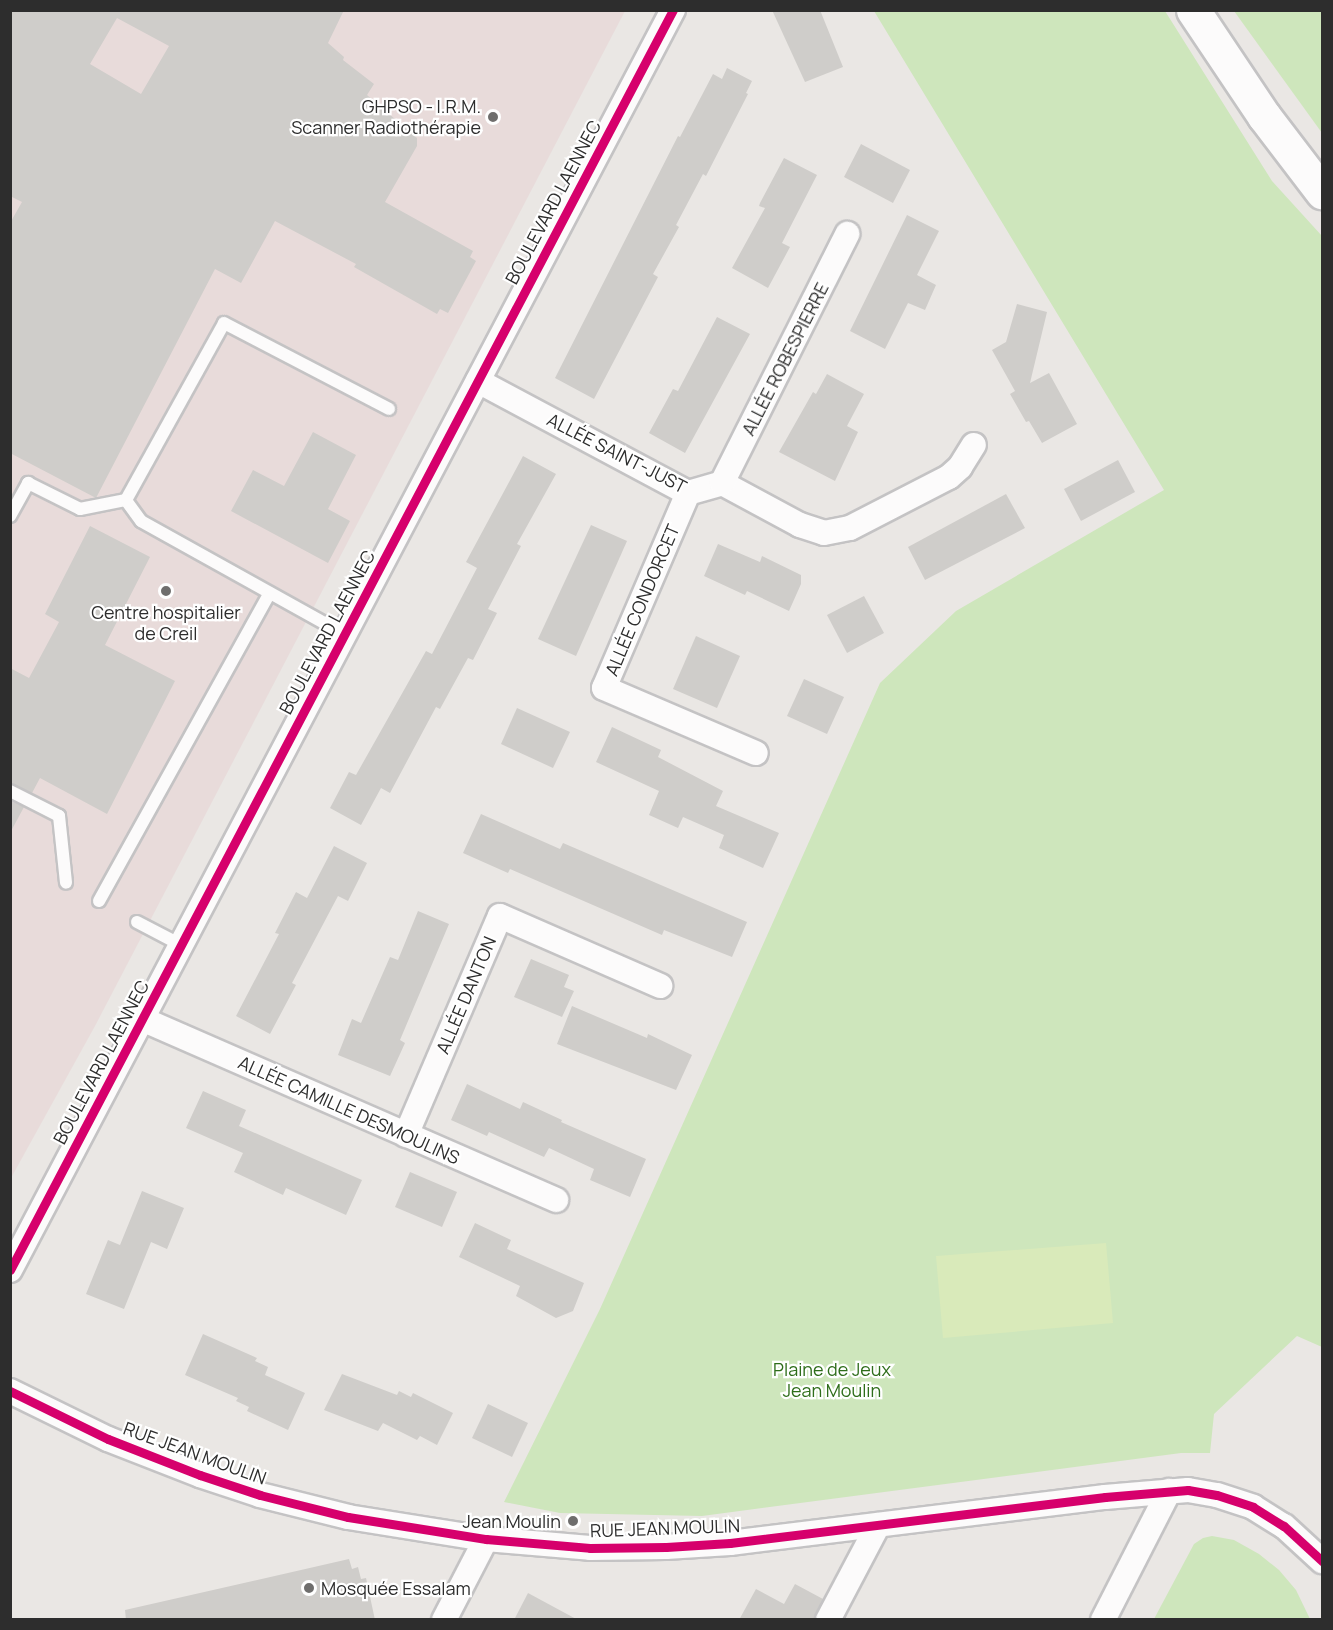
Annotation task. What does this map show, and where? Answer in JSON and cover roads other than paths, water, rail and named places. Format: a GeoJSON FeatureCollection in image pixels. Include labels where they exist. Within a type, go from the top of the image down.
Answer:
{"type":"FeatureCollection","features":[{"type":"Feature","properties":{"kind":"main road"},"geometry":{"type":"LineString","coordinates":[[1193,10],[1264,117],[1323,192]]}},
{"type":"Feature","properties":{"kind":"street","name":"BOULEVARD LAENNEC"},"geometry":{"type":"LineString","coordinates":[[10,1270],[673,10]]}},
{"type":"Feature","properties":{"kind":"street","name":"ALLÉE ROBESPIERRE"},"geometry":{"type":"LineString","coordinates":[[722,483],[847,234]]}},
{"type":"Feature","properties":{"kind":"street","name":"ALLÉE SAINT-JUST"},"geometry":{"type":"LineString","coordinates":[[478,381],[688,493],[722,483]]}},
{"type":"Feature","properties":{"kind":"street"},"geometry":{"type":"LineString","coordinates":[[722,483],[800,525],[824,533],[837,532],[949,477],[960,467],[974,445]]}},
{"type":"Feature","properties":{"kind":"street","name":"ALLÉE CONDORCET"},"geometry":{"type":"LineString","coordinates":[[688,493],[604,688],[756,753]]}},
{"type":"Feature","properties":{"kind":"street","name":"ALLÉE DANTON"},"geometry":{"type":"LineString","coordinates":[[406,1135],[500,916],[660,986]]}},
{"type":"Feature","properties":{"kind":"street","name":"ALLÉE CAMILLE DESMOULINS"},"geometry":{"type":"LineString","coordinates":[[142,1018],[556,1200]]}},
{"type":"Feature","properties":{"kind":"street","name":"RUE JEAN MOULIN"},"geometry":{"type":"LineString","coordinates":[[10,1390],[108,1439],[200,1475],[260,1495],[348,1517],[486,1539],[571,1547],[666,1547],[760,1540],[1169,1491],[1201,1491],[1252,1507],[1293,1533],[1323,1561]]}},
{"type":"Feature","properties":{"kind":"street"},"geometry":{"type":"LineString","coordinates":[[1103,1620],[1169,1491]]}},
{"type":"Feature","properties":{"kind":"street"},"geometry":{"type":"LineString","coordinates":[[828,1620],[878,1525]]}},
{"type":"Feature","properties":{"kind":"street"},"geometry":{"type":"LineString","coordinates":[[444,1620],[486,1539]]}},
{"type":"Feature","properties":{"kind":"lane"},"geometry":{"type":"LineString","coordinates":[[10,516],[28,483],[80,509],[126,500],[224,324],[389,409]]}},
{"type":"Feature","properties":{"kind":"lane"},"geometry":{"type":"LineString","coordinates":[[126,500],[141,521],[345,634]]}},
{"type":"Feature","properties":{"kind":"lane"},"geometry":{"type":"LineString","coordinates":[[99,901],[270,593]]}},
{"type":"Feature","properties":{"kind":"lane"},"geometry":{"type":"LineString","coordinates":[[10,790],[59,816],[66,883]]}},
{"type":"Feature","properties":{"kind":"lane"},"geometry":{"type":"LineString","coordinates":[[137,922],[181,945]]}},
{"type":"Feature","properties":{"kind":"place","name":"GHPSO - I.R.M. Scanner Radiothérapie"},"geometry":{"type":"Point","coordinates":[493,117]}},
{"type":"Feature","properties":{"kind":"place","name":"Centre hospitalier de Creil"},"geometry":{"type":"Point","coordinates":[166,591]}},
{"type":"Feature","properties":{"kind":"place","name":"Jean Moulin"},"geometry":{"type":"Point","coordinates":[573,1521]}},
{"type":"Feature","properties":{"kind":"place","name":"Mosquée Essalam"},"geometry":{"type":"Point","coordinates":[309,1588]}},
{"type":"Feature","properties":{"kind":"park label","name":"Plaine de Jeux Jean Moulin"},"geometry":{"type":"Point","coordinates":[832,1380]}}]}
